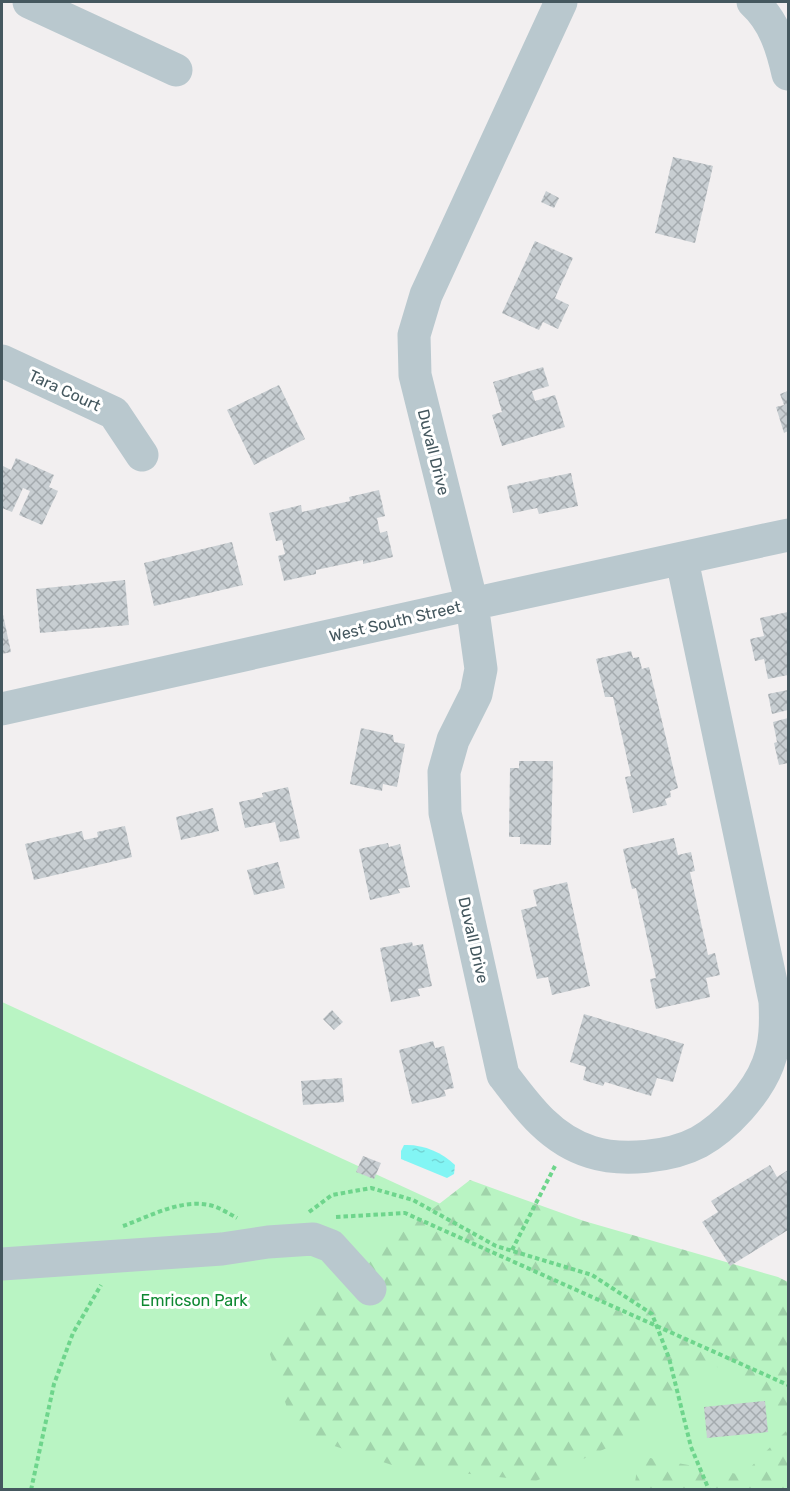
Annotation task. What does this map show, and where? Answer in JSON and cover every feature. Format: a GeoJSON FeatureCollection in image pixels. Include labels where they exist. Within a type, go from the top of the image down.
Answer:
{"type":"FeatureCollection","features":[{"type":"Feature","properties":{"kind":"street"},"geometry":{"type":"LineString","coordinates":[[29,2],[176,70]]}},
{"type":"Feature","properties":{"kind":"street","name":"Duvall Drive"},"geometry":{"type":"LineString","coordinates":[[561,2],[426,295],[414,335],[415,375],[472,604],[481,669],[476,694],[453,740],[444,772],[445,813],[504,1075],[529,1110],[559,1137],[591,1152],[626,1158],[665,1153],[699,1142],[727,1120],[753,1092],[768,1064],[776,1031],[775,1001],[682,560]]}},
{"type":"Feature","properties":{"kind":"street"},"geometry":{"type":"LineString","coordinates":[[753,2],[765,13],[782,47],[789,74]]}},
{"type":"Feature","properties":{"kind":"street","name":"Tara Court"},"geometry":{"type":"LineString","coordinates":[[2,361],[114,412],[142,455]]}},
{"type":"Feature","properties":{"kind":"street","name":"West South Street"},"geometry":{"type":"LineString","coordinates":[[2,709],[789,535]]}},
{"type":"Feature","properties":{"kind":"street"},"geometry":{"type":"LineString","coordinates":[[2,1264],[222,1249],[268,1242],[313,1239],[331,1246],[370,1289]]}},
{"type":"Feature","properties":{"kind":"path"},"geometry":{"type":"LineString","coordinates":[[512,1251],[555,1166]]}},
{"type":"Feature","properties":{"kind":"path"},"geometry":{"type":"LineString","coordinates":[[308,1213],[332,1195],[371,1188],[413,1200],[496,1246],[592,1275],[652,1314],[669,1358],[691,1447],[709,1490]]}},
{"type":"Feature","properties":{"kind":"green space","name":"Emricson Park"},"geometry":{"type":"Polygon","coordinates":[[[2,1002],[788,1364],[788,1489],[2,1489],[2,1002]]]}},
{"type":"Feature","properties":{"kind":"green space"},"geometry":{"type":"Polygon","coordinates":[[[470,1180],[584,1221],[778,1277],[788,1282],[788,1425],[710,1361],[641,1432],[536,1481],[395,1466],[295,1433],[267,1345],[332,1287],[470,1180]]]}},
{"type":"Feature","properties":{"kind":"green space"},"geometry":{"type":"Polygon","coordinates":[[[788,1429],[788,1489],[634,1489],[639,1456],[743,1475],[788,1429]]]}},
{"type":"Feature","properties":{"kind":"water"},"geometry":{"type":"Polygon","coordinates":[[[404,1145],[425,1147],[444,1156],[455,1165],[454,1174],[447,1178],[401,1159],[404,1145]]]}},
{"type":"Feature","properties":{"kind":"building"},"geometry":{"type":"Polygon","coordinates":[[[673,157],[713,166],[695,243],[655,233],[673,157]]]}},
{"type":"Feature","properties":{"kind":"building"},"geometry":{"type":"Polygon","coordinates":[[[546,191],[559,198],[554,208],[541,202],[546,191]]]}},
{"type":"Feature","properties":{"kind":"building"},"geometry":{"type":"Polygon","coordinates":[[[535,241],[573,258],[555,298],[569,305],[558,329],[543,322],[539,330],[502,313],[535,241]]]}},
{"type":"Feature","properties":{"kind":"building"},"geometry":{"type":"Polygon","coordinates":[[[543,367],[549,386],[532,391],[535,401],[555,395],[565,427],[502,446],[492,415],[502,412],[493,382],[543,367]]]}},
{"type":"Feature","properties":{"kind":"building"},"geometry":{"type":"Polygon","coordinates":[[[279,385],[305,439],[254,465],[227,410],[279,385]]]}},
{"type":"Feature","properties":{"kind":"building"},"geometry":{"type":"Polygon","coordinates":[[[788,391],[788,431],[784,433],[776,407],[784,405],[780,394],[788,391]]]}},
{"type":"Feature","properties":{"kind":"building"},"geometry":{"type":"Polygon","coordinates":[[[16,458],[54,475],[49,487],[58,491],[42,525],[19,515],[30,491],[23,488],[12,512],[2,508],[3,466],[11,470],[16,458]]]}},
{"type":"Feature","properties":{"kind":"building"},"geometry":{"type":"Polygon","coordinates":[[[571,473],[578,506],[539,514],[537,508],[513,513],[507,486],[571,473]]]}},
{"type":"Feature","properties":{"kind":"building"},"geometry":{"type":"Polygon","coordinates":[[[379,490],[385,516],[377,518],[380,533],[387,531],[393,557],[363,564],[363,560],[316,570],[316,574],[284,581],[278,556],[285,554],[282,540],[276,541],[269,513],[301,505],[302,512],[350,501],[349,497],[379,490]]]}},
{"type":"Feature","properties":{"kind":"building"},"geometry":{"type":"Polygon","coordinates":[[[232,542],[243,585],[154,606],[144,563],[232,542]]]}},
{"type":"Feature","properties":{"kind":"building"},"geometry":{"type":"Polygon","coordinates":[[[125,580],[129,625],[40,633],[36,589],[125,580]]]}},
{"type":"Feature","properties":{"kind":"building"},"geometry":{"type":"Polygon","coordinates":[[[2,610],[11,652],[2,654],[2,610]]]}},
{"type":"Feature","properties":{"kind":"building"},"geometry":{"type":"Polygon","coordinates":[[[788,612],[788,675],[768,679],[764,659],[755,661],[750,639],[764,636],[760,618],[788,612]]]}},
{"type":"Feature","properties":{"kind":"building"},"geometry":{"type":"Polygon","coordinates":[[[631,651],[633,658],[639,657],[642,669],[649,667],[678,788],[670,791],[671,797],[665,799],[667,805],[633,813],[625,777],[631,776],[613,697],[605,697],[596,659],[631,651]]]}},
{"type":"Feature","properties":{"kind":"building"},"geometry":{"type":"Polygon","coordinates":[[[788,690],[788,710],[772,714],[768,694],[788,690]]]}},
{"type":"Feature","properties":{"kind":"building"},"geometry":{"type":"Polygon","coordinates":[[[788,718],[788,763],[779,765],[774,743],[777,742],[773,722],[788,718]]]}},
{"type":"Feature","properties":{"kind":"building"},"geometry":{"type":"Polygon","coordinates":[[[361,728],[393,735],[394,742],[405,744],[397,787],[383,784],[382,791],[350,784],[361,728]]]}},
{"type":"Feature","properties":{"kind":"building"},"geometry":{"type":"Polygon","coordinates":[[[519,761],[553,761],[551,845],[520,844],[520,837],[509,837],[510,768],[519,768],[519,761]]]}},
{"type":"Feature","properties":{"kind":"building"},"geometry":{"type":"Polygon","coordinates":[[[288,787],[300,838],[280,842],[275,822],[245,828],[239,802],[263,797],[262,793],[288,787]]]}},
{"type":"Feature","properties":{"kind":"building"},"geometry":{"type":"Polygon","coordinates":[[[213,808],[219,831],[181,840],[176,817],[213,808]]]}},
{"type":"Feature","properties":{"kind":"building"},"geometry":{"type":"Polygon","coordinates":[[[125,826],[132,857],[34,880],[25,844],[82,831],[84,840],[98,837],[97,832],[125,826]]]}},
{"type":"Feature","properties":{"kind":"building"},"geometry":{"type":"Polygon","coordinates":[[[674,838],[678,855],[691,852],[695,871],[690,872],[708,955],[715,953],[720,975],[706,978],[710,997],[656,1009],[650,979],[656,978],[636,888],[632,889],[623,849],[674,838]]]}},
{"type":"Feature","properties":{"kind":"building"},"geometry":{"type":"Polygon","coordinates":[[[388,843],[389,847],[400,844],[410,887],[398,889],[400,893],[370,900],[359,849],[388,843]]]}},
{"type":"Feature","properties":{"kind":"building"},"geometry":{"type":"Polygon","coordinates":[[[278,862],[285,888],[254,895],[247,870],[278,862]]]}},
{"type":"Feature","properties":{"kind":"building"},"geometry":{"type":"Polygon","coordinates":[[[567,882],[590,986],[552,995],[548,977],[537,979],[521,910],[537,906],[533,890],[567,882]]]}},
{"type":"Feature","properties":{"kind":"building"},"geometry":{"type":"Polygon","coordinates":[[[412,942],[413,946],[423,944],[432,986],[418,989],[420,996],[391,1002],[380,948],[412,942]]]}},
{"type":"Feature","properties":{"kind":"building"},"geometry":{"type":"Polygon","coordinates":[[[332,1010],[343,1022],[334,1030],[323,1019],[332,1010]]]}},
{"type":"Feature","properties":{"kind":"building"},"geometry":{"type":"Polygon","coordinates":[[[584,1014],[684,1044],[673,1082],[657,1078],[651,1096],[605,1082],[603,1086],[583,1080],[586,1067],[570,1062],[584,1014]]]}},
{"type":"Feature","properties":{"kind":"building"},"geometry":{"type":"Polygon","coordinates":[[[433,1041],[435,1048],[444,1046],[454,1088],[444,1090],[446,1096],[412,1104],[399,1050],[433,1041]]]}},
{"type":"Feature","properties":{"kind":"building"},"geometry":{"type":"Polygon","coordinates":[[[342,1078],[344,1102],[303,1105],[301,1081],[342,1078]]]}},
{"type":"Feature","properties":{"kind":"building"},"geometry":{"type":"Polygon","coordinates":[[[363,1156],[381,1163],[374,1179],[356,1172],[363,1156]]]}},
{"type":"Feature","properties":{"kind":"building"},"geometry":{"type":"Polygon","coordinates":[[[770,1165],[777,1177],[788,1170],[788,1230],[730,1266],[702,1222],[718,1212],[711,1201],[770,1165]]]}},
{"type":"Feature","properties":{"kind":"building"},"geometry":{"type":"Polygon","coordinates":[[[765,1401],[768,1432],[707,1438],[704,1407],[765,1401]]]}}]}
